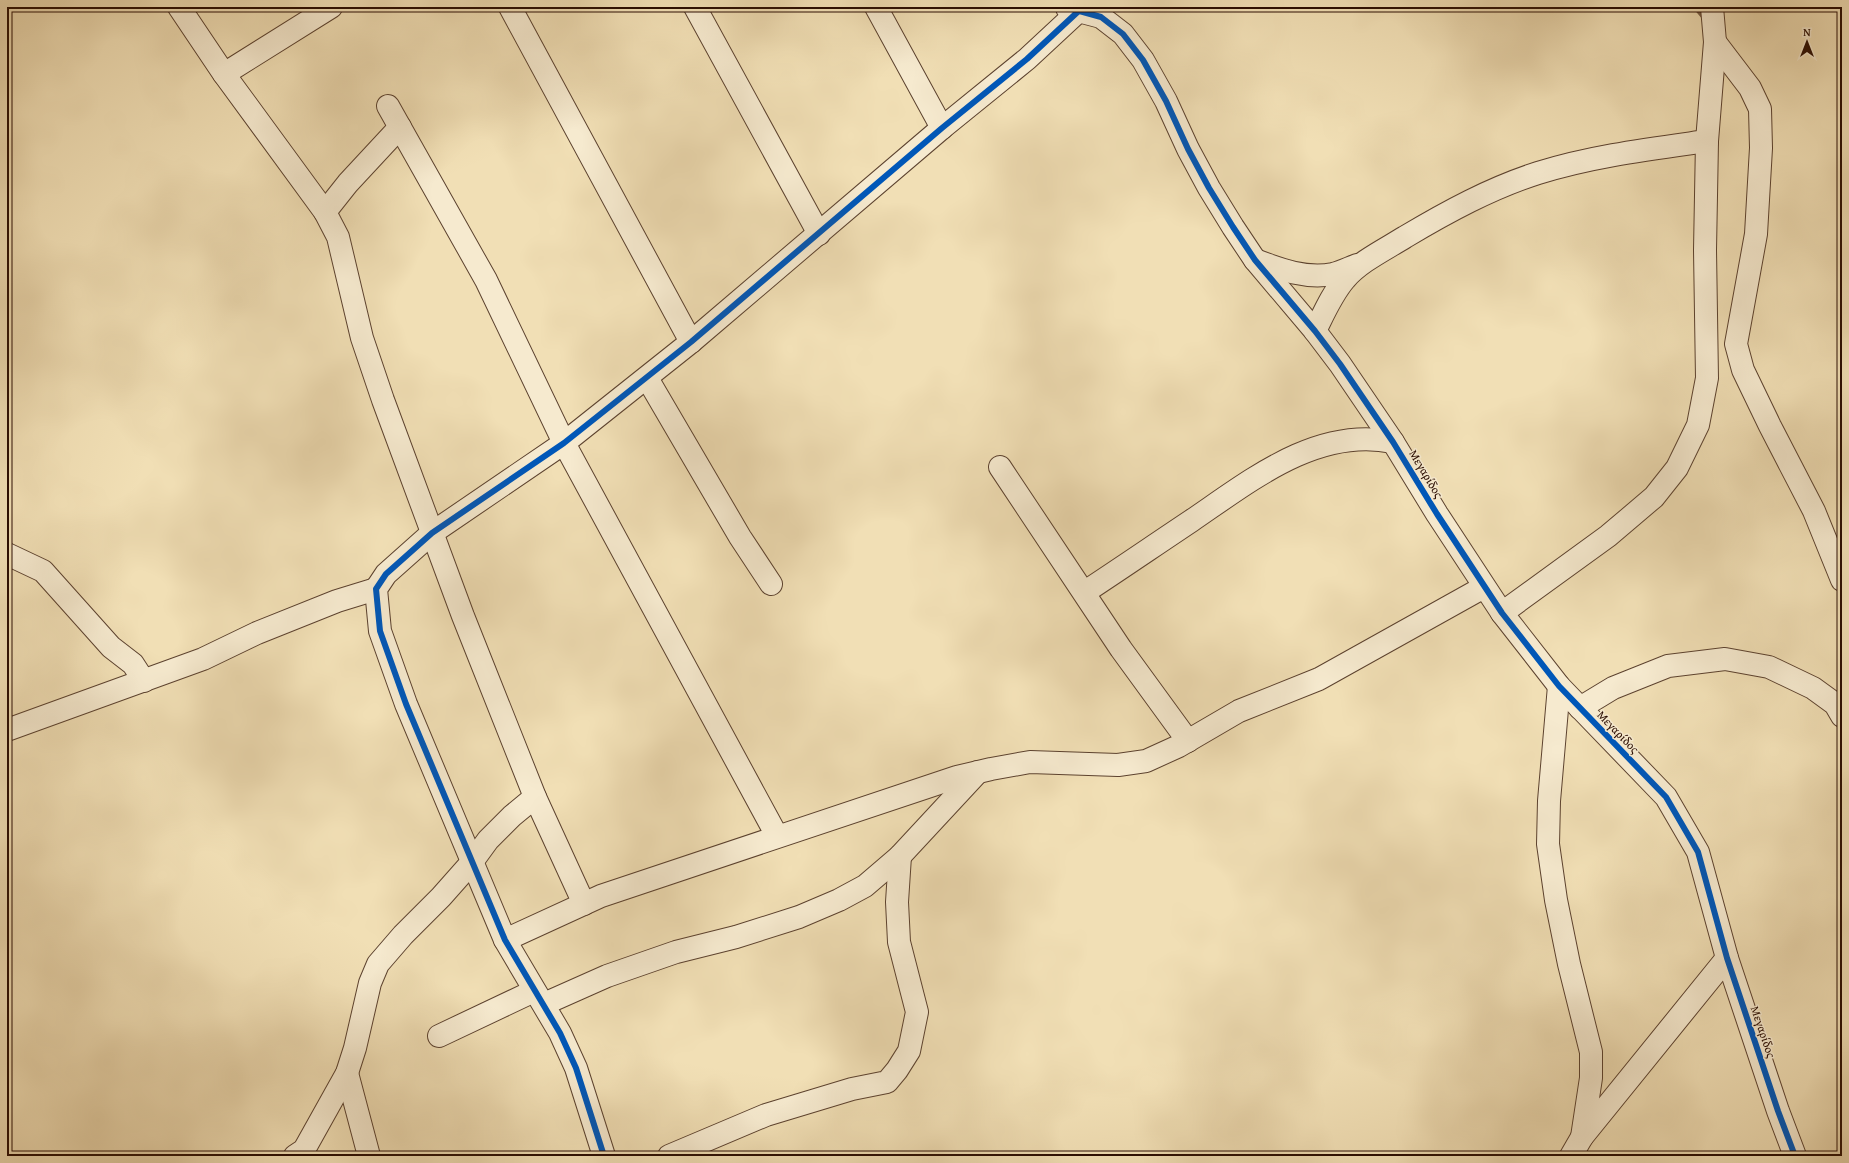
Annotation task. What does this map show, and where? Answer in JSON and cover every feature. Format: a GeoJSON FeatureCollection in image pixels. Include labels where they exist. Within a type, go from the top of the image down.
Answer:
{"type":"FeatureCollection","features":[{"type":"Feature","properties":{"kind":"street"},"geometry":{"type":"LineString","coordinates":[[179,7],[224,74],[325,212],[338,237],[364,345],[432,533],[463,616],[535,797],[584,904]]}},
{"type":"Feature","properties":{"kind":"street"},"geometry":{"type":"LineString","coordinates":[[224,74],[331,7]]}},
{"type":"Feature","properties":{"kind":"street"},"geometry":{"type":"LineString","coordinates":[[510,7],[691,342]]}},
{"type":"Feature","properties":{"kind":"street"},"geometry":{"type":"LineString","coordinates":[[695,7],[819,234]]}},
{"type":"Feature","properties":{"kind":"street"},"geometry":{"type":"LineString","coordinates":[[876,7],[942,128]]}},
{"type":"Feature","properties":{"kind":"street"},"geometry":{"type":"LineString","coordinates":[[1502,613],[1608,536],[1654,498],[1677,468],[1698,425],[1707,378],[1707,141],[1715,42],[1712,7]]}},
{"type":"Feature","properties":{"kind":"street"},"geometry":{"type":"LineString","coordinates":[[604,1156],[576,1068],[560,1033],[505,940],[446,804],[406,704],[380,631],[376,590],[386,574],[432,533],[564,443],[691,342],[942,128],[1028,59],[1076,8]]}},
{"type":"Feature","properties":{"kind":"street","name":"Μεγαρίδος"},"geometry":{"type":"LineString","coordinates":[[1076,8],[1101,17],[1123,34],[1143,60],[1166,101],[1188,149],[1209,188],[1254,260],[1315,331],[1340,364],[1394,442],[1502,613],[1559,686],[1666,797],[1682,822],[1698,852],[1727,958],[1795,1156]]}},
{"type":"Feature","properties":{"kind":"street"},"geometry":{"type":"LineString","coordinates":[[1715,42],[1750,88],[1760,108],[1761,148],[1756,234],[1736,344],[1743,370],[1814,511],[1842,580]]}},
{"type":"Feature","properties":{"kind":"street"},"geometry":{"type":"LineString","coordinates":[[388,106],[486,280],[564,443],[777,836]]}},
{"type":"Feature","properties":{"kind":"street"},"geometry":{"type":"LineString","coordinates":[[325,212],[348,183],[400,127]]}},
{"type":"Feature","properties":{"kind":"street"},"geometry":{"type":"LineString","coordinates":[[1315,331],[1332,297],[1346,278],[1369,260],[1455,208],[1537,173],[1595,158],[1707,141]]}},
{"type":"Feature","properties":{"kind":"street"},"geometry":{"type":"LineString","coordinates":[[1254,260],[1280,270],[1311,276],[1335,274],[1369,260]]}},
{"type":"Feature","properties":{"kind":"street"},"geometry":{"type":"LineString","coordinates":[[647,378],[740,537],[771,584]]}},
{"type":"Feature","properties":{"kind":"street"},"geometry":{"type":"LineString","coordinates":[[1085,592],[1248,482],[1289,458],[1350,440],[1381,439],[1394,442]]}},
{"type":"Feature","properties":{"kind":"street"},"geometry":{"type":"LineString","coordinates":[[1000,467],[1085,592],[1121,649],[1188,741]]}},
{"type":"Feature","properties":{"kind":"street"},"geometry":{"type":"LineString","coordinates":[[7,554],[42,571],[111,647],[133,664],[144,680]]}},
{"type":"Feature","properties":{"kind":"street"},"geometry":{"type":"LineString","coordinates":[[505,940],[623,888],[777,836],[978,772],[1030,762],[1118,765],[1146,761],[1188,741],[1239,711],[1319,679],[1484,586]]}},
{"type":"Feature","properties":{"kind":"street"},"geometry":{"type":"LineString","coordinates":[[7,730],[203,659],[257,633],[337,601],[376,590]]}},
{"type":"Feature","properties":{"kind":"street"},"geometry":{"type":"LineString","coordinates":[[1580,708],[1614,688],[1668,666],[1725,659],[1768,667],[1813,688],[1835,704],[1842,716]]}},
{"type":"Feature","properties":{"kind":"street"},"geometry":{"type":"LineString","coordinates":[[1559,686],[1549,793],[1548,844],[1556,900],[1569,964],[1591,1052],[1591,1078],[1582,1137]]}},
{"type":"Feature","properties":{"kind":"street"},"geometry":{"type":"LineString","coordinates":[[440,1036],[539,997],[607,976],[676,952],[736,937],[799,917],[839,900],[865,886],[900,856],[978,772]]}},
{"type":"Feature","properties":{"kind":"street"},"geometry":{"type":"LineString","coordinates":[[295,1156],[304,1150],[347,1073],[370,983],[378,964],[472,862],[488,840],[512,816],[535,797]]}},
{"type":"Feature","properties":{"kind":"street"},"geometry":{"type":"LineString","coordinates":[[669,1156],[766,1116],[852,1089],[886,1082],[897,1070],[909,1051],[918,1012],[899,942],[897,902],[900,856]]}},
{"type":"Feature","properties":{"kind":"street"},"geometry":{"type":"LineString","coordinates":[[1571,1156],[1582,1137],[1727,958]]}},
{"type":"Feature","properties":{"kind":"street"},"geometry":{"type":"LineString","coordinates":[[347,1073],[368,1156]]}},
{"type":"Feature","properties":{"kind":"waterway"},"geometry":{"type":"LineString","coordinates":[[1698,7],[1709,20]]}},
{"type":"Feature","properties":{"kind":"cycle path"},"geometry":{"type":"LineString","coordinates":[[1065,7],[1101,17],[1123,34],[1143,60],[1166,101],[1188,149],[1209,188],[1233,227],[1255,260],[1315,331],[1340,364],[1393,442],[1437,514],[1502,613],[1559,686],[1666,797],[1698,852],[1727,958],[1778,1111],[1795,1156]]}},
{"type":"Feature","properties":{"kind":"cycle path"},"geometry":{"type":"LineString","coordinates":[[604,1156],[576,1068],[560,1033],[505,940],[406,704],[380,631],[376,589],[386,574],[432,533],[564,443],[691,342],[942,128],[1027,59],[1083,7]]}}]}
